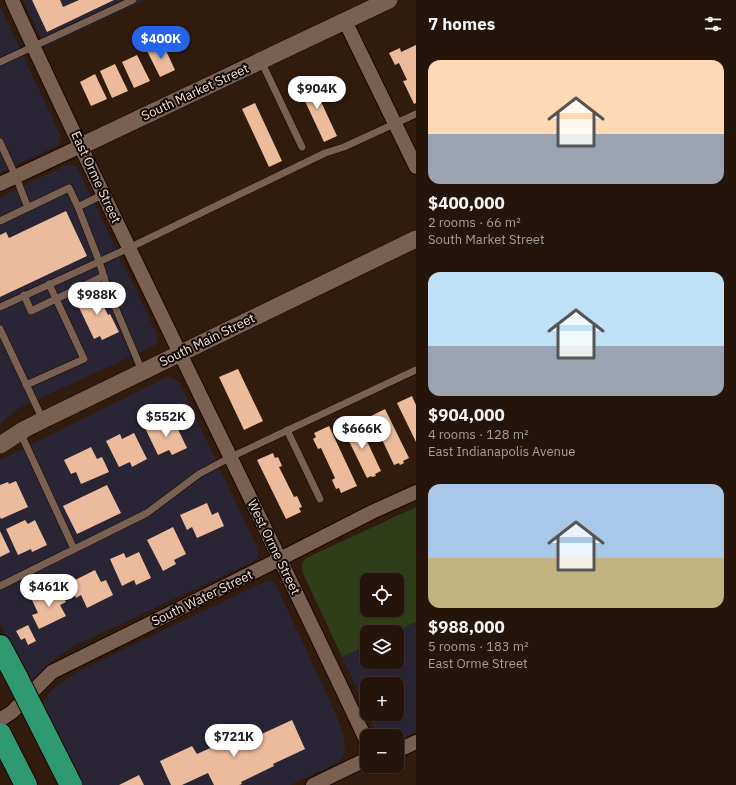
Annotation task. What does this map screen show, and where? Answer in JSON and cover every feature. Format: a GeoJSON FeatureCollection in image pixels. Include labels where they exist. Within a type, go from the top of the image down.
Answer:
{"type":"FeatureCollection","features":[{"type":"Feature","properties":{"kind":"highway"},"geometry":{"type":"LineString","coordinates":[[0,646],[71,785]]}},
{"type":"Feature","properties":{"kind":"highway"},"geometry":{"type":"LineString","coordinates":[[0,734],[26,785]]}},
{"type":"Feature","properties":{"kind":"street","name":"East Orme Street"},"geometry":{"type":"LineString","coordinates":[[12,0],[180,353]]}},
{"type":"Feature","properties":{"kind":"street","name":"South Market Street"},"geometry":{"type":"LineString","coordinates":[[0,184],[389,0]]}},
{"type":"Feature","properties":{"kind":"street"},"geometry":{"type":"LineString","coordinates":[[345,21],[416,167]]}},
{"type":"Feature","properties":{"kind":"street","name":"South Main Street"},"geometry":{"type":"LineString","coordinates":[[0,445],[43,420],[416,238]]}},
{"type":"Feature","properties":{"kind":"street","name":"West Orme Street"},"geometry":{"type":"LineString","coordinates":[[180,353],[361,729]]}},
{"type":"Feature","properties":{"kind":"street","name":"South Water Street"},"geometry":{"type":"LineString","coordinates":[[0,720],[12,712],[52,672],[372,512],[416,492]]}},
{"type":"Feature","properties":{"kind":"street"},"geometry":{"type":"LineString","coordinates":[[404,748],[416,742]]}},
{"type":"Feature","properties":{"kind":"street"},"geometry":{"type":"LineString","coordinates":[[313,785],[360,762]]}},
{"type":"Feature","properties":{"kind":"lane"},"geometry":{"type":"LineString","coordinates":[[0,62],[134,0]]}},
{"type":"Feature","properties":{"kind":"lane"},"geometry":{"type":"LineString","coordinates":[[261,60],[302,147]]}},
{"type":"Feature","properties":{"kind":"lane"},"geometry":{"type":"LineString","coordinates":[[0,307],[129,248],[325,153],[344,147],[416,114]]}},
{"type":"Feature","properties":{"kind":"lane"},"geometry":{"type":"LineString","coordinates":[[0,142],[28,208]]}},
{"type":"Feature","properties":{"kind":"lane"},"geometry":{"type":"LineString","coordinates":[[0,221],[69,188],[99,261],[108,290],[142,371]]}},
{"type":"Feature","properties":{"kind":"lane"},"geometry":{"type":"LineString","coordinates":[[78,207],[104,194]]}},
{"type":"Feature","properties":{"kind":"lane"},"geometry":{"type":"LineString","coordinates":[[24,295],[31,311],[104,276]]}},
{"type":"Feature","properties":{"kind":"lane"},"geometry":{"type":"LineString","coordinates":[[26,385],[84,359],[49,284]]}},
{"type":"Feature","properties":{"kind":"lane"},"geometry":{"type":"LineString","coordinates":[[0,329],[43,420]]}},
{"type":"Feature","properties":{"kind":"lane"},"geometry":{"type":"LineString","coordinates":[[0,586],[147,513],[200,474],[231,457],[416,370]]}},
{"type":"Feature","properties":{"kind":"lane"},"geometry":{"type":"LineString","coordinates":[[288,430],[320,499]]}},
{"type":"Feature","properties":{"kind":"lane"},"geometry":{"type":"LineString","coordinates":[[20,432],[74,549]]}},
{"type":"Feature","properties":{"kind":"shaded area"},"geometry":{"type":"Polygon","coordinates":[[[23,0],[145,0],[45,47],[23,0]]]}},
{"type":"Feature","properties":{"kind":"shaded area"},"geometry":{"type":"Polygon","coordinates":[[[0,6],[61,136],[60,142],[57,146],[0,172],[0,6]]]}},
{"type":"Feature","properties":{"kind":"shaded area"},"geometry":{"type":"Polygon","coordinates":[[[72,165],[77,167],[157,334],[158,340],[154,346],[23,406],[0,424],[0,197],[64,166],[72,165]]]}},
{"type":"Feature","properties":{"kind":"shaded area"},"geometry":{"type":"Polygon","coordinates":[[[167,377],[172,377],[179,382],[257,547],[257,559],[74,646],[57,657],[44,669],[30,686],[0,624],[0,460],[167,377]]]}},
{"type":"Feature","properties":{"kind":"shaded area"},"geometry":{"type":"Polygon","coordinates":[[[266,581],[272,581],[276,585],[336,714],[344,737],[345,754],[342,759],[335,764],[290,785],[81,785],[40,705],[51,691],[84,668],[266,581]]]}},
{"type":"Feature","properties":{"kind":"shaded area"},"geometry":{"type":"Polygon","coordinates":[[[416,622],[416,732],[404,737],[404,729],[375,729],[371,721],[404,721],[404,677],[360,677],[360,697],[342,657],[360,648],[360,669],[404,669],[404,627],[416,622]]]}},
{"type":"Feature","properties":{"kind":"green space"},"geometry":{"type":"Polygon","coordinates":[[[416,507],[416,622],[404,627],[404,625],[360,625],[360,648],[342,657],[303,573],[302,564],[304,560],[416,507]]]}},
{"type":"Feature","properties":{"kind":"building"},"geometry":{"type":"Polygon","coordinates":[[[32,0],[60,0],[63,7],[79,0],[114,0],[47,32],[32,0]]]}},
{"type":"Feature","properties":{"kind":"building"},"geometry":{"type":"Polygon","coordinates":[[[163,44],[175,70],[160,77],[147,51],[163,44]]]}},
{"type":"Feature","properties":{"kind":"building"},"geometry":{"type":"Polygon","coordinates":[[[416,45],[416,103],[414,104],[403,81],[407,80],[399,63],[395,65],[389,53],[400,48],[401,52],[416,45]]]}},
{"type":"Feature","properties":{"kind":"building"},"geometry":{"type":"Polygon","coordinates":[[[137,55],[150,81],[134,88],[122,62],[137,55]]]}},
{"type":"Feature","properties":{"kind":"building"},"geometry":{"type":"Polygon","coordinates":[[[115,64],[128,91],[112,98],[100,71],[115,64]]]}},
{"type":"Feature","properties":{"kind":"building"},"geometry":{"type":"Polygon","coordinates":[[[95,74],[107,99],[91,106],[80,82],[95,74]]]}},
{"type":"Feature","properties":{"kind":"building"},"geometry":{"type":"Polygon","coordinates":[[[310,78],[337,136],[324,142],[297,84],[310,78]]]}},
{"type":"Feature","properties":{"kind":"building"},"geometry":{"type":"Polygon","coordinates":[[[255,103],[282,161],[269,167],[242,109],[255,103]]]}},
{"type":"Feature","properties":{"kind":"building"},"geometry":{"type":"Polygon","coordinates":[[[66,211],[87,256],[0,297],[0,235],[6,232],[9,238],[66,211]]]}},
{"type":"Feature","properties":{"kind":"building"},"geometry":{"type":"Polygon","coordinates":[[[96,290],[108,315],[110,314],[119,332],[102,340],[100,336],[94,339],[75,299],[96,290]]]}},
{"type":"Feature","properties":{"kind":"building"},"geometry":{"type":"Polygon","coordinates":[[[238,369],[263,421],[244,430],[219,377],[238,369]]]}},
{"type":"Feature","properties":{"kind":"building"},"geometry":{"type":"Polygon","coordinates":[[[412,396],[416,405],[416,442],[397,403],[412,396]]]}},
{"type":"Feature","properties":{"kind":"building"},"geometry":{"type":"Polygon","coordinates":[[[385,409],[409,458],[403,461],[404,463],[400,465],[399,463],[394,465],[371,416],[385,409]]]}},
{"type":"Feature","properties":{"kind":"building"},"geometry":{"type":"Polygon","coordinates":[[[159,421],[162,427],[174,421],[187,448],[172,455],[169,450],[158,455],[145,428],[159,421]]]}},
{"type":"Feature","properties":{"kind":"building"},"geometry":{"type":"Polygon","coordinates":[[[358,422],[381,471],[375,474],[376,476],[367,478],[343,429],[358,422]]]}},
{"type":"Feature","properties":{"kind":"building"},"geometry":{"type":"Polygon","coordinates":[[[329,426],[357,486],[341,493],[339,488],[336,489],[332,480],[335,478],[321,448],[318,449],[313,439],[316,437],[314,433],[329,426]]]}},
{"type":"Feature","properties":{"kind":"building"},"geometry":{"type":"Polygon","coordinates":[[[134,433],[147,459],[132,467],[130,462],[119,467],[106,441],[120,434],[122,439],[134,433]]]}},
{"type":"Feature","properties":{"kind":"building"},"geometry":{"type":"Polygon","coordinates":[[[91,447],[97,459],[102,457],[109,472],[81,484],[76,472],[71,474],[64,460],[91,447]]]}},
{"type":"Feature","properties":{"kind":"building"},"geometry":{"type":"Polygon","coordinates":[[[273,453],[275,458],[278,457],[282,466],[279,467],[294,497],[297,496],[302,507],[299,508],[301,512],[286,519],[257,460],[273,453]]]}},
{"type":"Feature","properties":{"kind":"building"},"geometry":{"type":"Polygon","coordinates":[[[16,481],[28,507],[1,519],[0,485],[8,482],[9,484],[16,481]]]}},
{"type":"Feature","properties":{"kind":"building"},"geometry":{"type":"Polygon","coordinates":[[[107,485],[121,513],[77,534],[63,506],[107,485]]]}},
{"type":"Feature","properties":{"kind":"building"},"geometry":{"type":"Polygon","coordinates":[[[207,503],[212,515],[218,512],[224,526],[197,538],[192,527],[187,530],[180,515],[207,503]]]}},
{"type":"Feature","properties":{"kind":"building"},"geometry":{"type":"Polygon","coordinates":[[[25,520],[28,524],[35,520],[47,545],[32,552],[31,549],[18,555],[6,529],[25,520]]]}},
{"type":"Feature","properties":{"kind":"building"},"geometry":{"type":"Polygon","coordinates":[[[173,527],[186,554],[174,560],[176,564],[163,571],[147,540],[173,527]]]}},
{"type":"Feature","properties":{"kind":"building"},"geometry":{"type":"Polygon","coordinates":[[[0,531],[10,552],[0,557],[0,531]]]}},
{"type":"Feature","properties":{"kind":"building"},"geometry":{"type":"Polygon","coordinates":[[[139,552],[151,578],[136,585],[134,580],[122,586],[110,559],[124,553],[126,558],[139,552]]]}},
{"type":"Feature","properties":{"kind":"building"},"geometry":{"type":"Polygon","coordinates":[[[95,570],[101,582],[106,580],[113,595],[87,608],[81,595],[76,598],[69,583],[95,570]]]}},
{"type":"Feature","properties":{"kind":"building"},"geometry":{"type":"Polygon","coordinates":[[[58,587],[66,602],[60,605],[66,616],[39,629],[32,615],[38,613],[32,600],[58,587]]]}},
{"type":"Feature","properties":{"kind":"building"},"geometry":{"type":"Polygon","coordinates":[[[28,625],[36,641],[28,645],[25,638],[21,640],[16,631],[28,625]]]}},
{"type":"Feature","properties":{"kind":"building"},"geometry":{"type":"Polygon","coordinates":[[[292,720],[305,749],[273,764],[274,766],[241,782],[242,784],[239,785],[214,785],[208,773],[182,785],[171,785],[160,761],[192,746],[197,754],[228,740],[229,742],[235,739],[238,745],[292,720]]]}},
{"type":"Feature","properties":{"kind":"building"},"geometry":{"type":"Polygon","coordinates":[[[139,775],[144,785],[119,785],[139,775]]]}}]}
